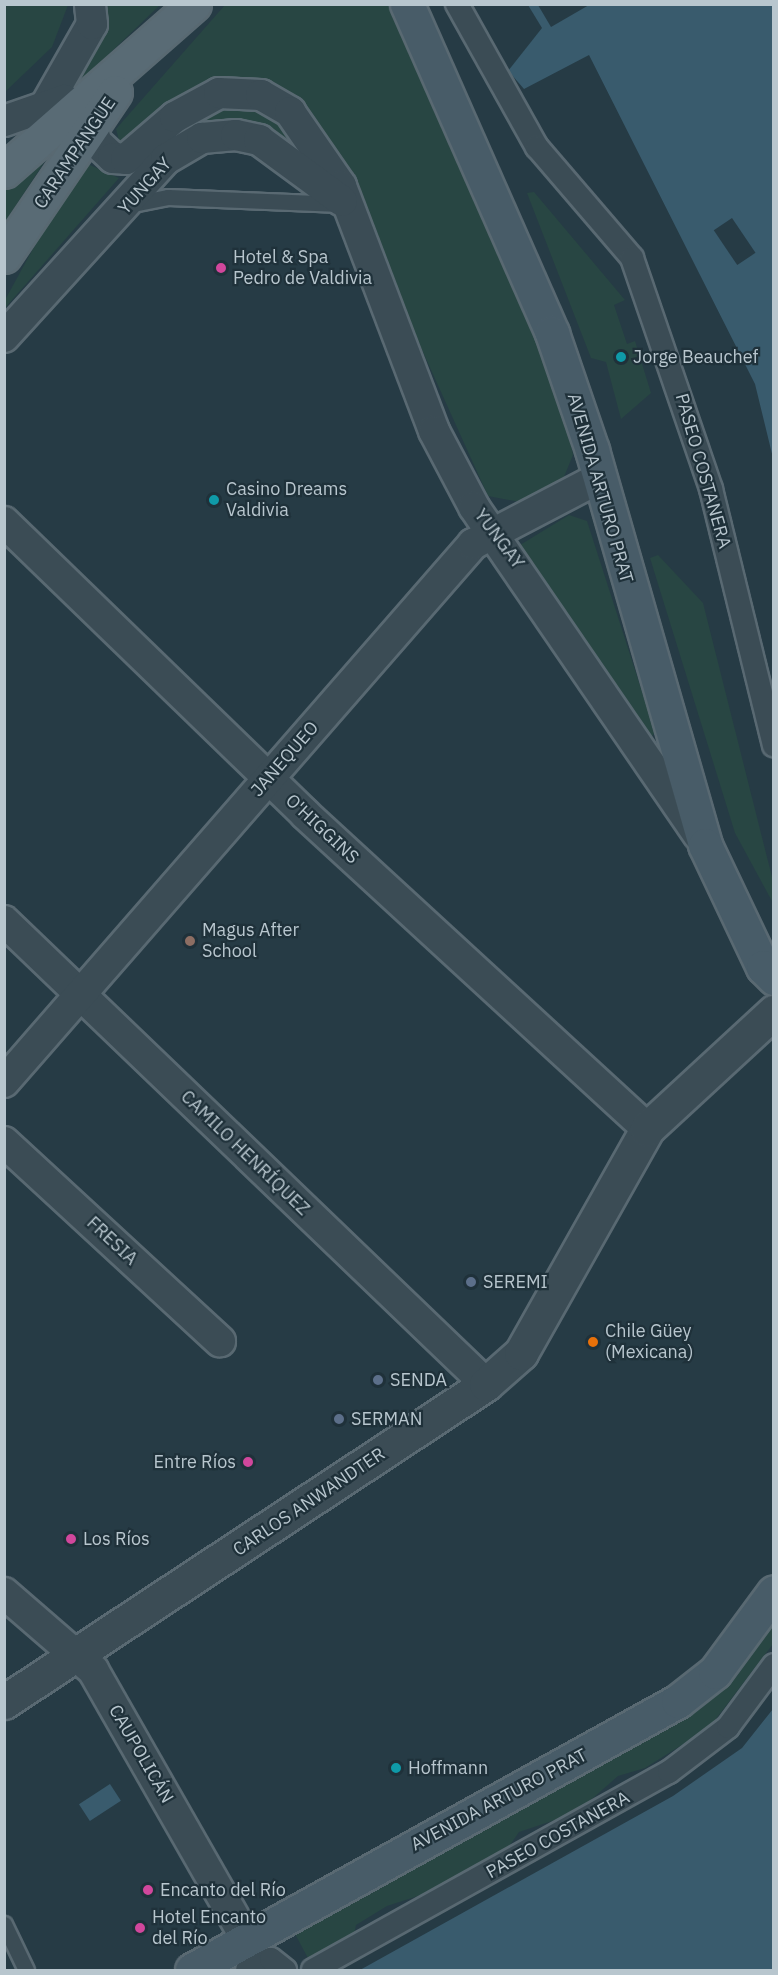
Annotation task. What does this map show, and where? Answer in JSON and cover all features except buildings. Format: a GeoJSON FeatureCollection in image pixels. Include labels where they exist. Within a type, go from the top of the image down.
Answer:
{"type":"FeatureCollection","features":[{"type":"Feature","properties":{"kind":"main road"},"geometry":{"type":"LineString","coordinates":[[4,171],[145,50],[194,4]]}},
{"type":"Feature","properties":{"kind":"main road","name":"AVENIDA ARTURO PRAT"},"geometry":{"type":"LineString","coordinates":[[407,4],[552,333],[599,478],[705,844],[763,968],[774,978]]}},
{"type":"Feature","properties":{"kind":"main road","name":"CARAMPANGUE"},"geometry":{"type":"LineString","coordinates":[[4,256],[92,124],[145,50]]}},
{"type":"Feature","properties":{"kind":"main road","name":"AVENIDA ARTURO PRAT"},"geometry":{"type":"LineString","coordinates":[[192,1971],[247,1955],[678,1701],[715,1672],[774,1592]]}},
{"type":"Feature","properties":{"kind":"street"},"geometry":{"type":"LineString","coordinates":[[46,105],[92,24],[90,4]]}},
{"type":"Feature","properties":{"kind":"street","name":"PASEO COSTANERA"},"geometry":{"type":"LineString","coordinates":[[457,4],[537,147],[632,258],[711,489],[774,745]]}},
{"type":"Feature","properties":{"kind":"street"},"geometry":{"type":"LineString","coordinates":[[4,121],[46,105],[99,90]]}},
{"type":"Feature","properties":{"kind":"street","name":"YUNGAY"},"geometry":{"type":"LineString","coordinates":[[92,124],[96,142],[113,158],[126,159],[175,117],[219,93],[261,95],[290,112],[305,129],[346,204],[434,431],[491,530],[705,844]]}},
{"type":"Feature","properties":{"kind":"street","name":"YUNGAY"},"geometry":{"type":"LineString","coordinates":[[4,337],[128,205],[166,159],[202,138],[236,135],[278,151],[346,204]]}},
{"type":"Feature","properties":{"kind":"street","name":"JANEQUEO"},"geometry":{"type":"LineString","coordinates":[[6,1076],[81,995],[268,778],[491,530],[599,478]]}},
{"type":"Feature","properties":{"kind":"street","name":"O'HIGGINS"},"geometry":{"type":"LineString","coordinates":[[4,522],[268,778],[647,1129]]}},
{"type":"Feature","properties":{"kind":"street","name":"CAMILO HENRÍQUEZ"},"geometry":{"type":"LineString","coordinates":[[4,921],[486,1384]]}},
{"type":"Feature","properties":{"kind":"street","name":"CARLOS ANWANDTER"},"geometry":{"type":"LineString","coordinates":[[4,1702],[486,1384],[521,1353],[647,1129],[774,1012]]}},
{"type":"Feature","properties":{"kind":"street","name":"FRESIA"},"geometry":{"type":"LineString","coordinates":[[4,1142],[220,1341]]}},
{"type":"Feature","properties":{"kind":"street","name":"CAUPOLICÁN"},"geometry":{"type":"LineString","coordinates":[[4,1593],[75,1657],[93,1670],[247,1955]]}},
{"type":"Feature","properties":{"kind":"street","name":"PASEO COSTANERA"},"geometry":{"type":"LineString","coordinates":[[313,1971],[669,1772],[728,1727],[774,1665]]}},
{"type":"Feature","properties":{"kind":"street"},"geometry":{"type":"LineString","coordinates":[[247,1955],[271,1959],[285,1971]]}},
{"type":"Feature","properties":{"kind":"lane"},"geometry":{"type":"LineString","coordinates":[[128,205],[168,197],[346,204]]}},
{"type":"Feature","properties":{"kind":"lane"},"geometry":{"type":"LineString","coordinates":[[4,1924],[26,1971]]}},
{"type":"Feature","properties":{"kind":"green space"},"geometry":{"type":"Polygon","coordinates":[[[5,4],[68,5],[52,47],[5,92],[5,4]]]}},
{"type":"Feature","properties":{"kind":"green space"},"geometry":{"type":"Polygon","coordinates":[[[99,5],[160,5],[81,81],[74,74],[99,5]]]}},
{"type":"Feature","properties":{"kind":"green space"},"geometry":{"type":"Polygon","coordinates":[[[225,5],[388,5],[518,283],[569,433],[573,455],[561,484],[520,502],[488,496],[390,279],[269,84],[245,78],[215,81],[133,147],[120,144],[116,129],[225,5]]]}},
{"type":"Feature","properties":{"kind":"green space"},"geometry":{"type":"Polygon","coordinates":[[[241,103],[268,112],[287,127],[304,158],[248,124],[212,120],[174,127],[213,104],[241,103]]]}},
{"type":"Feature","properties":{"kind":"green space"},"geometry":{"type":"Polygon","coordinates":[[[66,129],[5,222],[5,186],[66,129]]]}},
{"type":"Feature","properties":{"kind":"green space"},"geometry":{"type":"Polygon","coordinates":[[[81,161],[119,178],[5,308],[5,300],[81,161]]]}},
{"type":"Feature","properties":{"kind":"green space"},"geometry":{"type":"Polygon","coordinates":[[[534,192],[625,300],[614,305],[627,344],[635,341],[651,393],[621,419],[606,362],[591,358],[527,193],[534,192]]]}},
{"type":"Feature","properties":{"kind":"green space"},"geometry":{"type":"Polygon","coordinates":[[[569,515],[587,521],[655,732],[649,741],[640,736],[520,545],[569,515]]]}},
{"type":"Feature","properties":{"kind":"green space"},"geometry":{"type":"Polygon","coordinates":[[[658,555],[703,603],[773,881],[773,903],[735,833],[650,558],[658,555]]]}},
{"type":"Feature","properties":{"kind":"green space"},"geometry":{"type":"Polygon","coordinates":[[[773,1621],[773,1644],[709,1728],[645,1768],[618,1776],[576,1813],[519,1832],[508,1848],[424,1894],[387,1906],[356,1925],[353,1939],[310,1962],[294,1932],[700,1709],[737,1676],[773,1621]]]}},
{"type":"Feature","properties":{"kind":"water"},"geometry":{"type":"Polygon","coordinates":[[[471,5],[773,5],[773,458],[755,384],[589,55],[524,89],[505,67],[471,5]]]}},
{"type":"Feature","properties":{"kind":"water"},"geometry":{"type":"Polygon","coordinates":[[[773,1709],[773,1970],[360,1970],[673,1796],[742,1748],[773,1709]]]}},
{"type":"Feature","properties":{"kind":"water"},"geometry":{"type":"Polygon","coordinates":[[[110,1784],[121,1801],[90,1821],[79,1804],[110,1784]]]}},
{"type":"Feature","properties":{"kind":"pier"},"geometry":{"type":"Polygon","coordinates":[[[471,5],[528,5],[542,28],[508,71],[471,5]]]}},
{"type":"Feature","properties":{"kind":"pier"},"geometry":{"type":"Polygon","coordinates":[[[538,5],[589,5],[551,27],[538,5]]]}},
{"type":"Feature","properties":{"kind":"pier"},"geometry":{"type":"Polygon","coordinates":[[[732,218],[755,253],[737,265],[714,230],[732,218]]]}},
{"type":"Feature","properties":{"kind":"place","name":"Hotel & Spa Pedro de Valdivia"},"geometry":{"type":"Point","coordinates":[221,268]}},
{"type":"Feature","properties":{"kind":"place","name":"Jorge Beauchef"},"geometry":{"type":"Point","coordinates":[621,357]}},
{"type":"Feature","properties":{"kind":"place","name":"Casino Dreams Valdivia"},"geometry":{"type":"Point","coordinates":[214,500]}},
{"type":"Feature","properties":{"kind":"place","name":"Magus After School"},"geometry":{"type":"Point","coordinates":[190,941]}},
{"type":"Feature","properties":{"kind":"place","name":"SEREMI"},"geometry":{"type":"Point","coordinates":[471,1282]}},
{"type":"Feature","properties":{"kind":"place","name":"Chile Güey (Mexicana)"},"geometry":{"type":"Point","coordinates":[593,1342]}},
{"type":"Feature","properties":{"kind":"place","name":"SENDA"},"geometry":{"type":"Point","coordinates":[378,1380]}},
{"type":"Feature","properties":{"kind":"place","name":"SERMAN"},"geometry":{"type":"Point","coordinates":[339,1419]}},
{"type":"Feature","properties":{"kind":"place","name":"Entre Ríos"},"geometry":{"type":"Point","coordinates":[248,1462]}},
{"type":"Feature","properties":{"kind":"place","name":"Los Ríos"},"geometry":{"type":"Point","coordinates":[71,1539]}},
{"type":"Feature","properties":{"kind":"place","name":"Hoffmann"},"geometry":{"type":"Point","coordinates":[396,1768]}},
{"type":"Feature","properties":{"kind":"place","name":"Encanto del Río"},"geometry":{"type":"Point","coordinates":[148,1890]}},
{"type":"Feature","properties":{"kind":"place","name":"Hotel Encanto del Río"},"geometry":{"type":"Point","coordinates":[140,1928]}}]}
